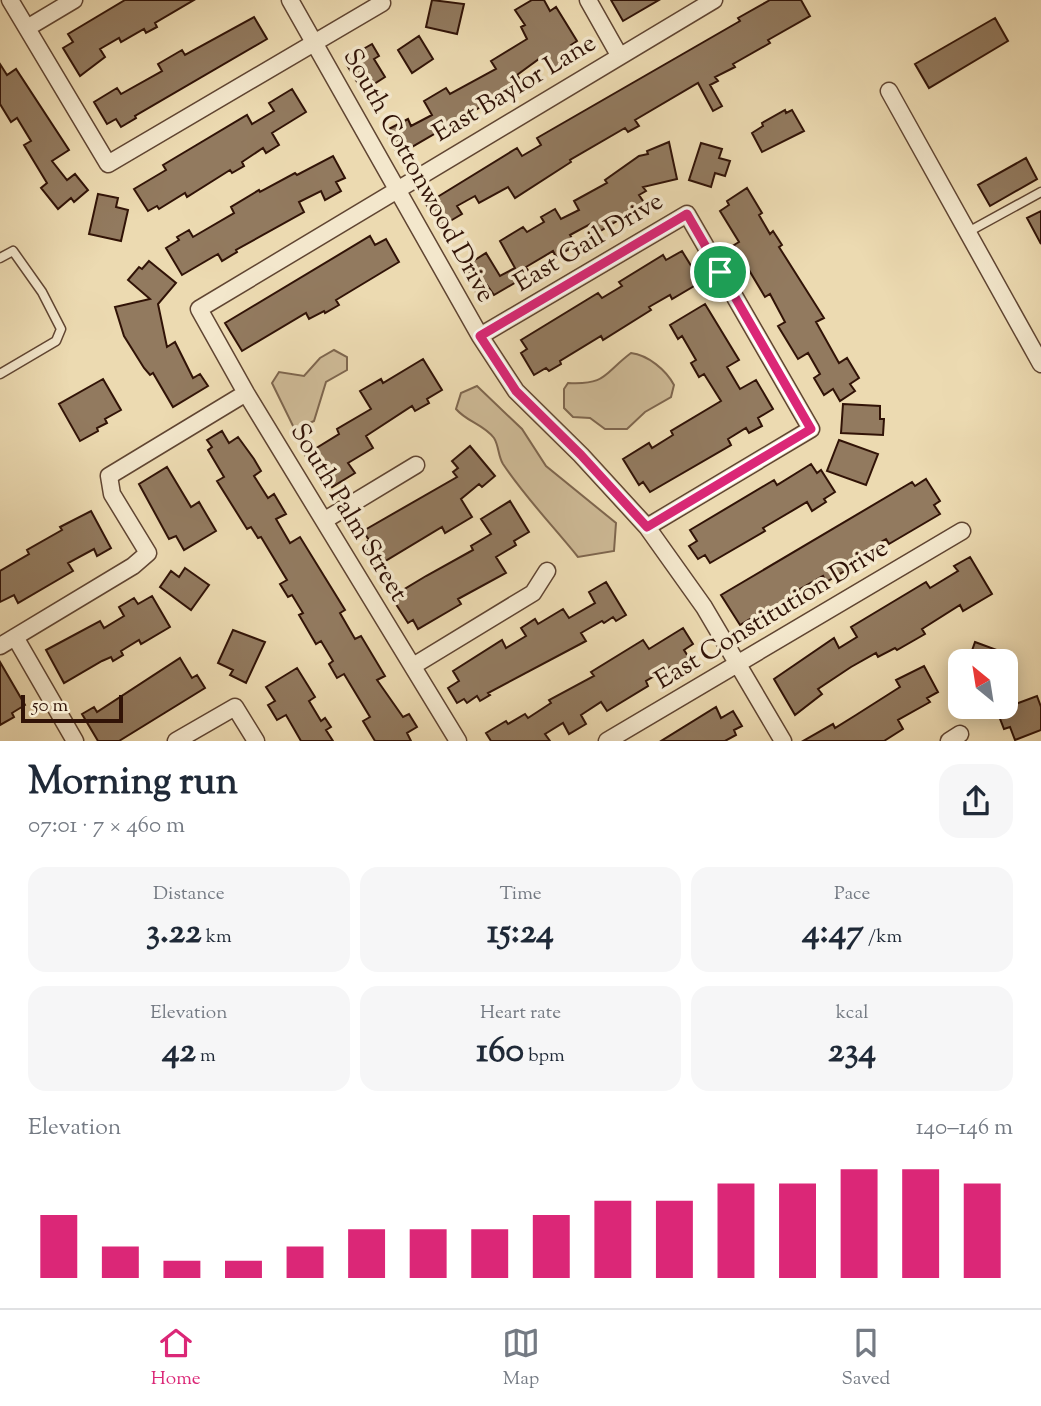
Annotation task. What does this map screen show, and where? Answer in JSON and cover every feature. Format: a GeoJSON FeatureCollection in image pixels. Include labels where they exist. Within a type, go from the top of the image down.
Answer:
{"type":"FeatureCollection","features":[{"type":"Feature","properties":{"kind":"street"},"geometry":{"type":"LineString","coordinates":[[10,0],[108,164],[382,3]]}},
{"type":"Feature","properties":{"kind":"street"},"geometry":{"type":"LineString","coordinates":[[27,28],[74,0]]}},
{"type":"Feature","properties":{"kind":"street","name":"South Cottonwood Drive"},"geometry":{"type":"LineString","coordinates":[[290,0],[480,336],[516,391],[581,455],[647,527],[688,583],[739,663],[783,741]]}},
{"type":"Feature","properties":{"kind":"street"},"geometry":{"type":"LineString","coordinates":[[588,0],[619,55]]}},
{"type":"Feature","properties":{"kind":"street","name":"East Baylor Lane"},"geometry":{"type":"LineString","coordinates":[[200,309],[714,0]]}},
{"type":"Feature","properties":{"kind":"street"},"geometry":{"type":"LineString","coordinates":[[889,91],[1041,364]]}},
{"type":"Feature","properties":{"kind":"street","name":"East Gail Drive"},"geometry":{"type":"LineString","coordinates":[[480,336],[687,214],[811,429],[647,527]]}},
{"type":"Feature","properties":{"kind":"street","name":"South Palm Street"},"geometry":{"type":"LineString","coordinates":[[200,309],[246,393],[458,741]]}},
{"type":"Feature","properties":{"kind":"street"},"geometry":{"type":"LineString","coordinates":[[0,646],[133,566],[148,553],[112,494],[109,476],[246,393]]}},
{"type":"Feature","properties":{"kind":"street"},"geometry":{"type":"LineString","coordinates":[[325,520],[416,465]]}},
{"type":"Feature","properties":{"kind":"street","name":"East Constitution Drive"},"geometry":{"type":"LineString","coordinates":[[607,741],[962,531]]}},
{"type":"Feature","properties":{"kind":"street"},"geometry":{"type":"LineString","coordinates":[[413,666],[533,593],[547,570]]}},
{"type":"Feature","properties":{"kind":"street"},"geometry":{"type":"LineString","coordinates":[[15,637],[75,741]]}},
{"type":"Feature","properties":{"kind":"street"},"geometry":{"type":"LineString","coordinates":[[176,741],[235,707],[257,741]]}},
{"type":"Feature","properties":{"kind":"lane"},"geometry":{"type":"LineString","coordinates":[[968,232],[1041,192]]}},
{"type":"Feature","properties":{"kind":"lane"},"geometry":{"type":"LineString","coordinates":[[0,258],[13,251],[42,292],[61,329],[56,341],[0,374]]}},
{"type":"Feature","properties":{"kind":"shaded area"},"geometry":{"type":"Polygon","coordinates":[[[334,350],[347,357],[347,370],[326,382],[314,421],[295,430],[272,383],[279,372],[304,376],[320,358],[334,350]]]}},
{"type":"Feature","properties":{"kind":"shaded area"},"geometry":{"type":"Polygon","coordinates":[[[631,353],[650,360],[666,374],[674,385],[671,397],[645,412],[627,429],[605,429],[590,418],[573,417],[564,408],[564,389],[568,383],[598,380],[631,353]]]}},
{"type":"Feature","properties":{"kind":"shaded area"},"geometry":{"type":"Polygon","coordinates":[[[477,386],[522,429],[546,466],[616,523],[614,551],[578,557],[530,500],[503,464],[494,438],[456,409],[461,393],[477,386]]]}},
{"type":"Feature","properties":{"kind":"building"},"geometry":{"type":"Polygon","coordinates":[[[125,0],[194,0],[155,23],[157,27],[146,33],[144,29],[121,42],[119,38],[100,49],[105,57],[80,76],[63,48],[73,42],[68,34],[125,0]]]}},
{"type":"Feature","properties":{"kind":"building"},"geometry":{"type":"Polygon","coordinates":[[[432,0],[464,4],[457,34],[426,27],[432,0]]]}},
{"type":"Feature","properties":{"kind":"building"},"geometry":{"type":"Polygon","coordinates":[[[532,0],[544,0],[550,11],[556,7],[577,41],[571,45],[575,51],[569,54],[574,61],[553,73],[543,56],[517,75],[522,83],[398,155],[385,131],[408,119],[411,126],[432,115],[424,101],[446,88],[450,94],[496,69],[491,61],[527,39],[521,27],[525,25],[515,10],[532,0]]]}},
{"type":"Feature","properties":{"kind":"building"},"geometry":{"type":"Polygon","coordinates":[[[611,0],[659,0],[623,21],[611,0]]]}},
{"type":"Feature","properties":{"kind":"building"},"geometry":{"type":"Polygon","coordinates":[[[770,0],[801,0],[810,16],[768,40],[770,43],[715,77],[718,81],[710,85],[722,106],[713,111],[698,83],[635,120],[639,126],[628,132],[625,128],[570,160],[571,162],[515,198],[508,187],[479,203],[475,196],[457,206],[462,214],[440,227],[426,204],[517,148],[522,156],[541,145],[537,138],[740,21],[738,18],[770,0]]]}},
{"type":"Feature","properties":{"kind":"building"},"geometry":{"type":"Polygon","coordinates":[[[254,17],[267,39],[135,116],[136,118],[121,127],[116,119],[107,124],[94,102],[117,88],[121,94],[162,71],[158,64],[182,50],[185,55],[254,17]]]}},
{"type":"Feature","properties":{"kind":"building"},"geometry":{"type":"Polygon","coordinates":[[[995,18],[1008,41],[929,88],[915,64],[995,18]]]}},
{"type":"Feature","properties":{"kind":"building"},"geometry":{"type":"Polygon","coordinates":[[[419,36],[433,59],[412,73],[398,50],[419,36]]]}},
{"type":"Feature","properties":{"kind":"building"},"geometry":{"type":"Polygon","coordinates":[[[372,44],[379,56],[374,59],[385,77],[374,84],[369,75],[357,82],[344,60],[372,44]]]}},
{"type":"Feature","properties":{"kind":"building"},"geometry":{"type":"Polygon","coordinates":[[[0,64],[7,75],[16,69],[69,150],[52,161],[67,180],[75,174],[88,190],[74,202],[71,198],[58,209],[41,188],[47,183],[24,145],[31,141],[17,118],[11,122],[0,104],[0,64]]]}},
{"type":"Feature","properties":{"kind":"building"},"geometry":{"type":"Polygon","coordinates":[[[292,89],[306,112],[272,133],[279,145],[266,153],[263,148],[242,162],[244,166],[232,173],[230,170],[187,197],[185,193],[159,209],[157,206],[148,211],[134,189],[166,170],[163,165],[247,115],[252,124],[274,111],[269,103],[292,89]]]}},
{"type":"Feature","properties":{"kind":"building"},"geometry":{"type":"Polygon","coordinates":[[[785,110],[786,113],[792,110],[804,131],[762,152],[752,133],[763,126],[762,123],[785,110]]]}},
{"type":"Feature","properties":{"kind":"building"},"geometry":{"type":"Polygon","coordinates":[[[669,142],[677,179],[643,187],[646,191],[639,195],[645,204],[597,233],[592,223],[570,235],[576,245],[556,257],[553,251],[526,267],[530,274],[494,295],[487,285],[476,292],[466,275],[474,270],[470,263],[486,253],[500,276],[515,268],[500,241],[523,227],[527,232],[544,222],[541,217],[555,209],[561,219],[579,210],[574,201],[607,183],[605,180],[639,156],[648,154],[647,151],[669,142]]]}},
{"type":"Feature","properties":{"kind":"building"},"geometry":{"type":"Polygon","coordinates":[[[701,143],[722,149],[719,158],[730,161],[725,176],[715,173],[711,187],[689,180],[701,143]]]}},
{"type":"Feature","properties":{"kind":"building"},"geometry":{"type":"Polygon","coordinates":[[[333,156],[345,178],[336,182],[341,191],[325,200],[321,191],[299,202],[304,212],[236,250],[237,252],[222,261],[218,254],[182,275],[166,248],[179,240],[177,237],[189,230],[193,237],[234,213],[231,207],[259,190],[260,192],[295,173],[297,175],[333,156]]]}},
{"type":"Feature","properties":{"kind":"building"},"geometry":{"type":"Polygon","coordinates":[[[1026,158],[1037,179],[990,206],[978,185],[1026,158]]]}},
{"type":"Feature","properties":{"kind":"building"},"geometry":{"type":"Polygon","coordinates":[[[747,188],[762,213],[759,215],[770,234],[773,231],[782,245],[779,247],[824,318],[816,322],[839,363],[847,358],[859,378],[850,384],[855,391],[840,401],[833,389],[824,395],[814,378],[820,374],[808,353],[798,359],[778,326],[785,322],[770,294],[765,297],[734,245],[739,242],[720,211],[729,205],[727,201],[747,188]]]}},
{"type":"Feature","properties":{"kind":"building"},"geometry":{"type":"Polygon","coordinates":[[[98,194],[118,198],[116,207],[128,210],[121,241],[89,234],[98,194]]]}},
{"type":"Feature","properties":{"kind":"building"},"geometry":{"type":"Polygon","coordinates":[[[1041,211],[1041,244],[1027,218],[1041,211]]]}},
{"type":"Feature","properties":{"kind":"building"},"geometry":{"type":"Polygon","coordinates":[[[370,236],[375,245],[386,239],[399,262],[336,300],[339,305],[325,313],[324,311],[309,319],[306,313],[242,351],[225,323],[370,236]]]}},
{"type":"Feature","properties":{"kind":"building"},"geometry":{"type":"Polygon","coordinates":[[[682,251],[701,282],[672,299],[670,295],[649,307],[651,310],[603,340],[601,336],[560,361],[561,364],[549,371],[546,368],[534,375],[521,353],[527,349],[521,340],[598,293],[602,298],[622,286],[619,282],[663,255],[666,260],[682,251]]]}},
{"type":"Feature","properties":{"kind":"building"},"geometry":{"type":"Polygon","coordinates":[[[149,261],[176,283],[158,304],[167,347],[175,342],[193,378],[200,374],[208,386],[173,407],[153,373],[150,375],[144,368],[124,336],[115,307],[150,299],[128,280],[139,267],[142,269],[149,261]]]}},
{"type":"Feature","properties":{"kind":"building"},"geometry":{"type":"Polygon","coordinates":[[[705,304],[739,360],[727,367],[740,389],[756,380],[773,409],[758,418],[762,426],[749,433],[746,428],[728,439],[731,445],[650,492],[643,482],[639,485],[623,459],[649,443],[652,448],[673,435],[671,431],[721,401],[704,374],[699,377],[691,363],[696,360],[682,336],[678,339],[670,325],[705,304]]]}},
{"type":"Feature","properties":{"kind":"building"},"geometry":{"type":"Polygon","coordinates":[[[423,359],[442,390],[427,399],[429,403],[415,411],[412,406],[366,436],[373,448],[348,463],[355,473],[332,487],[326,477],[321,480],[305,455],[339,434],[337,429],[371,409],[360,391],[381,379],[383,383],[423,359]]]}},
{"type":"Feature","properties":{"kind":"building"},"geometry":{"type":"Polygon","coordinates":[[[103,379],[121,410],[105,419],[107,423],[97,428],[98,431],[80,441],[59,404],[103,379]]]}},
{"type":"Feature","properties":{"kind":"building"},"geometry":{"type":"Polygon","coordinates":[[[843,404],[880,406],[880,419],[884,419],[883,435],[841,433],[843,404]]]}},
{"type":"Feature","properties":{"kind":"building"},"geometry":{"type":"Polygon","coordinates":[[[222,431],[229,443],[238,437],[254,459],[261,471],[254,476],[268,498],[274,494],[286,514],[276,519],[290,543],[300,537],[345,610],[340,613],[355,639],[361,636],[385,676],[377,680],[403,717],[409,714],[417,727],[407,733],[411,741],[375,741],[363,721],[370,717],[344,674],[337,678],[329,664],[333,661],[321,641],[316,644],[299,615],[303,613],[292,595],[288,597],[280,584],[287,580],[261,537],[258,538],[251,527],[247,529],[217,481],[224,477],[208,450],[212,447],[207,440],[222,431]]]}},
{"type":"Feature","properties":{"kind":"building"},"geometry":{"type":"Polygon","coordinates":[[[839,440],[878,454],[866,485],[827,471],[839,440]]]}},
{"type":"Feature","properties":{"kind":"building"},"geometry":{"type":"Polygon","coordinates":[[[470,446],[495,476],[482,487],[479,484],[461,499],[472,517],[445,533],[442,527],[377,566],[364,543],[369,540],[363,531],[457,477],[453,472],[458,468],[452,461],[470,446]]]}},
{"type":"Feature","properties":{"kind":"building"},"geometry":{"type":"Polygon","coordinates":[[[811,464],[817,473],[821,470],[835,492],[824,499],[826,502],[812,511],[807,502],[763,528],[765,531],[710,563],[705,555],[698,559],[689,546],[697,541],[690,530],[774,480],[777,485],[811,464]]]}},
{"type":"Feature","properties":{"kind":"building"},"geometry":{"type":"Polygon","coordinates":[[[167,467],[191,507],[199,502],[216,531],[184,550],[176,536],[169,539],[139,484],[167,467]]]}},
{"type":"Feature","properties":{"kind":"building"},"geometry":{"type":"Polygon","coordinates":[[[926,479],[940,501],[934,505],[940,514],[889,544],[886,539],[856,556],[860,562],[826,582],[823,576],[800,589],[804,595],[758,622],[755,616],[740,625],[721,595],[912,482],[915,486],[926,479]]]}},
{"type":"Feature","properties":{"kind":"building"},"geometry":{"type":"Polygon","coordinates":[[[510,501],[529,532],[514,541],[516,545],[496,557],[506,573],[458,599],[461,604],[418,629],[413,620],[408,623],[394,601],[405,594],[403,590],[473,550],[471,546],[491,534],[481,519],[510,501]]]}},
{"type":"Feature","properties":{"kind":"building"},"geometry":{"type":"Polygon","coordinates":[[[91,511],[111,548],[97,556],[94,549],[68,563],[73,571],[18,603],[14,595],[0,602],[0,571],[29,554],[27,550],[62,530],[60,527],[91,511]]]}},
{"type":"Feature","properties":{"kind":"building"},"geometry":{"type":"Polygon","coordinates":[[[970,557],[992,594],[963,611],[960,605],[922,629],[925,634],[897,650],[895,648],[878,657],[876,653],[851,667],[818,689],[822,694],[795,715],[774,679],[834,638],[839,648],[857,637],[851,627],[926,582],[930,588],[958,571],[954,566],[970,557]]]}},
{"type":"Feature","properties":{"kind":"building"},"geometry":{"type":"Polygon","coordinates":[[[185,568],[209,585],[191,610],[160,587],[171,571],[179,577],[185,568]]]}},
{"type":"Feature","properties":{"kind":"building"},"geometry":{"type":"Polygon","coordinates":[[[606,582],[626,615],[616,621],[613,617],[604,623],[602,621],[581,633],[586,641],[488,693],[490,695],[480,701],[477,696],[467,703],[464,699],[457,703],[448,688],[459,681],[453,671],[502,640],[506,648],[526,636],[521,628],[535,619],[538,624],[563,609],[569,618],[595,603],[589,592],[606,582]]]}},
{"type":"Feature","properties":{"kind":"building"},"geometry":{"type":"Polygon","coordinates":[[[152,596],[170,627],[141,644],[139,640],[121,651],[123,655],[113,661],[111,657],[102,661],[64,683],[46,650],[100,621],[104,628],[124,616],[119,607],[134,598],[138,604],[152,596]]]}},
{"type":"Feature","properties":{"kind":"building"},"geometry":{"type":"Polygon","coordinates":[[[683,628],[693,644],[684,650],[691,661],[673,672],[670,667],[646,681],[648,686],[607,711],[601,702],[581,715],[586,724],[569,734],[563,723],[545,734],[550,741],[491,741],[486,733],[525,714],[528,718],[551,703],[549,700],[594,676],[591,672],[643,640],[649,649],[683,628]]]}},
{"type":"Feature","properties":{"kind":"building"},"geometry":{"type":"Polygon","coordinates":[[[233,630],[265,642],[246,683],[230,675],[233,670],[218,663],[233,630]]]}},
{"type":"Feature","properties":{"kind":"building"},"geometry":{"type":"Polygon","coordinates":[[[975,642],[994,649],[973,649],[975,642]]]}},
{"type":"Feature","properties":{"kind":"building"},"geometry":{"type":"Polygon","coordinates":[[[180,658],[192,678],[197,675],[205,688],[119,741],[98,741],[82,714],[94,707],[97,712],[180,658]]]}},
{"type":"Feature","properties":{"kind":"building"},"geometry":{"type":"Polygon","coordinates":[[[0,662],[25,705],[12,713],[14,717],[0,725],[0,662]]]}},
{"type":"Feature","properties":{"kind":"building"},"geometry":{"type":"Polygon","coordinates":[[[924,666],[938,692],[927,698],[930,702],[898,720],[903,729],[884,741],[803,741],[833,724],[835,728],[856,715],[900,687],[896,680],[924,666]]]}},
{"type":"Feature","properties":{"kind":"building"},"geometry":{"type":"Polygon","coordinates":[[[297,668],[315,697],[309,701],[321,721],[325,718],[331,727],[326,730],[333,741],[301,741],[286,715],[277,720],[268,705],[275,701],[266,687],[297,668]]]}},
{"type":"Feature","properties":{"kind":"building"},"geometry":{"type":"Polygon","coordinates":[[[1037,696],[1041,707],[1041,730],[1015,740],[1010,727],[1004,729],[1000,719],[1018,719],[1018,703],[1037,696]]]}},
{"type":"Feature","properties":{"kind":"building"},"geometry":{"type":"Polygon","coordinates":[[[716,707],[721,718],[733,711],[742,726],[734,730],[736,735],[725,741],[661,741],[716,707]]]}},
{"type":"Feature","properties":{"kind":"route"},"geometry":{"type":"LineString","coordinates":[[687,214],[720,272],[811,429],[647,527],[581,455],[516,391],[480,336],[687,214]]}}]}
